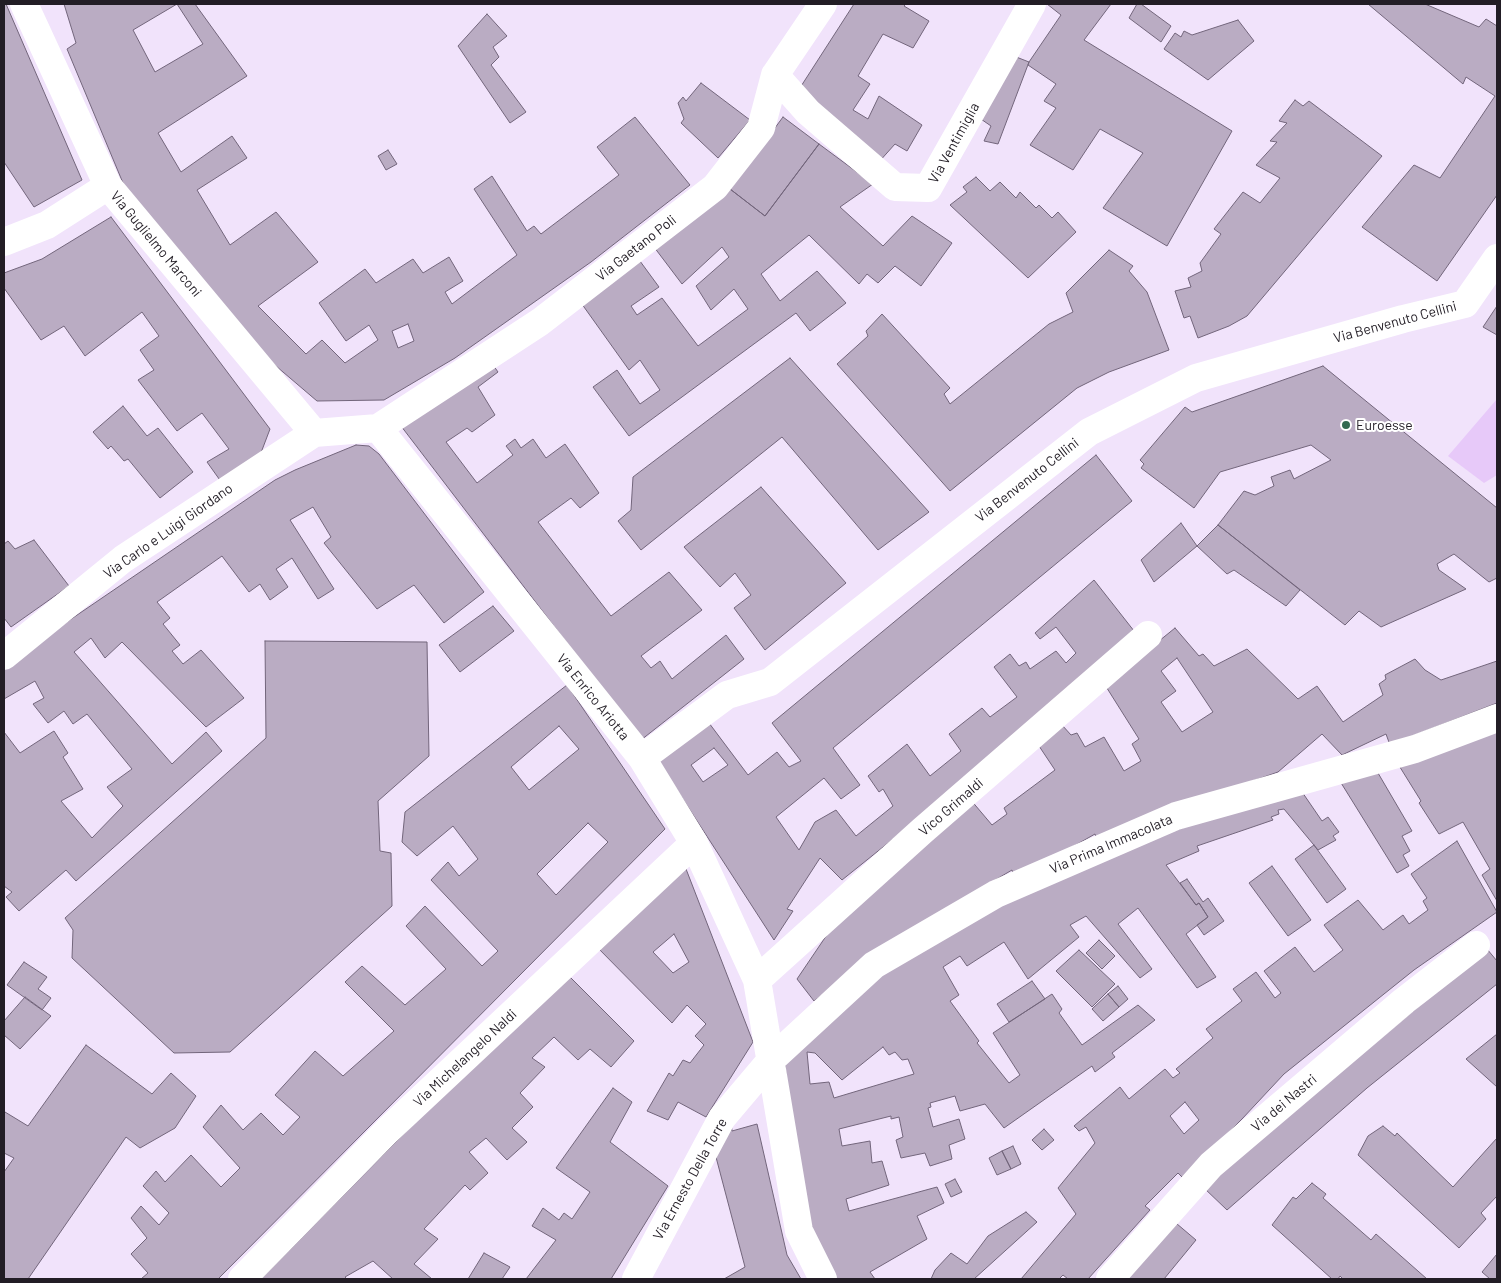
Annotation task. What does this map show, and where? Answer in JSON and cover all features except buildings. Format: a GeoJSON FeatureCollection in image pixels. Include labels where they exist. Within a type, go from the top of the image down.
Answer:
{"type":"FeatureCollection","features":[{"type":"Feature","properties":{"kind":"street","name":"Via Guglielmo Marconi"},"geometry":{"type":"LineString","coordinates":[[24,4],[108,186],[314,433]]}},
{"type":"Feature","properties":{"kind":"street","name":"Via Gaetano Poli"},"geometry":{"type":"LineString","coordinates":[[378,428],[540,322],[715,187],[761,128],[775,75],[823,4]]}},
{"type":"Feature","properties":{"kind":"street","name":"Via Ventimiglia"},"geometry":{"type":"LineString","coordinates":[[775,75],[808,112],[896,187],[928,188],[1032,4]]}},
{"type":"Feature","properties":{"kind":"street"},"geometry":{"type":"LineString","coordinates":[[4,242],[47,225],[108,186]]}},
{"type":"Feature","properties":{"kind":"street","name":"Via Benvenuto Cellini"},"geometry":{"type":"LineString","coordinates":[[642,758],[727,695],[770,682],[1089,432],[1196,378],[1403,319],[1465,304],[1497,258]]}},
{"type":"Feature","properties":{"kind":"street"},"geometry":{"type":"LineString","coordinates":[[314,433],[378,428]]}},
{"type":"Feature","properties":{"kind":"street","name":"Via Enrico Ariotta"},"geometry":{"type":"LineString","coordinates":[[378,428],[642,758],[694,843],[757,980],[799,1231],[823,1279]]}},
{"type":"Feature","properties":{"kind":"street","name":"Via Carlo e Luigi Giordano"},"geometry":{"type":"LineString","coordinates":[[4,656],[123,559],[314,433]]}},
{"type":"Feature","properties":{"kind":"street","name":"Vico Grimaldi"},"geometry":{"type":"LineString","coordinates":[[757,980],[922,831],[1148,635]]}},
{"type":"Feature","properties":{"kind":"street","name":"Via Prima Immacolata"},"geometry":{"type":"LineString","coordinates":[[771,1060],[874,965],[996,894],[1176,816],[1415,749],[1497,718]]}},
{"type":"Feature","properties":{"kind":"street","name":"Via Michelangelo Naldi"},"geometry":{"type":"LineString","coordinates":[[242,1279],[387,1131],[694,843]]}},
{"type":"Feature","properties":{"kind":"street","name":"Via dei Nastri"},"geometry":{"type":"LineString","coordinates":[[1110,1279],[1212,1165],[1404,1001],[1476,945]]}},
{"type":"Feature","properties":{"kind":"street","name":"Via Ernesto Della Torre"},"geometry":{"type":"LineString","coordinates":[[647,1271],[722,1118],[771,1060]]}},
{"type":"Feature","properties":{"kind":"shaded area"},"geometry":{"type":"Polygon","coordinates":[[[1497,399],[1497,475],[1484,483],[1448,456],[1497,399]]]}},
{"type":"Feature","properties":{"kind":"place","name":"Euroesse"},"geometry":{"type":"Point","coordinates":[1346,425]}}]}
